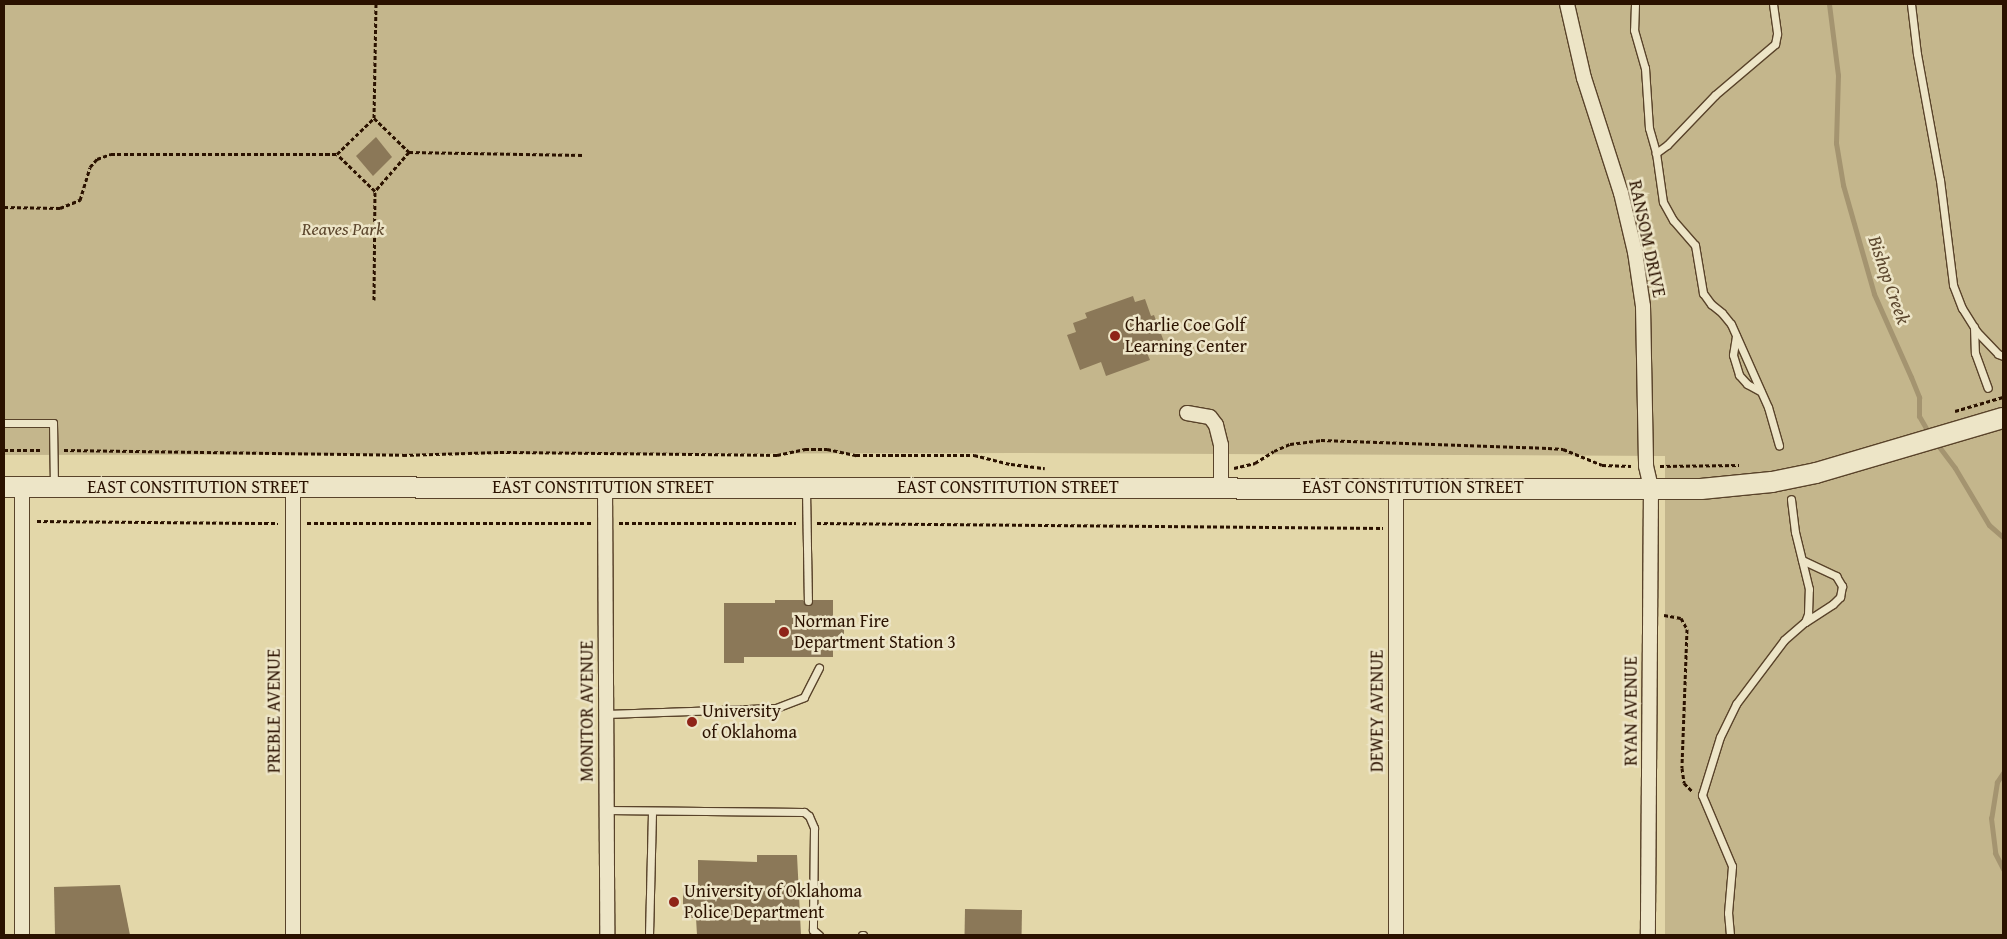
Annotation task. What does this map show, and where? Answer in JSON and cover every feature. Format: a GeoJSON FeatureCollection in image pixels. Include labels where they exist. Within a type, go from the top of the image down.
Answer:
{"type":"FeatureCollection","features":[{"type":"Feature","properties":{"kind":"main road","name":"EAST CONSTITUTION STREET"},"geometry":{"type":"LineString","coordinates":[[13,486],[806,487],[1221,478],[1396,488],[1651,487],[1701,489],[1772,482],[1816,473],[1996,420]]}},
{"type":"Feature","properties":{"kind":"street","name":"RANSOM DRIVE"},"geometry":{"type":"LineString","coordinates":[[1567,4],[1584,78],[1621,193],[1635,252],[1643,306],[1646,466],[1651,487]]}},
{"type":"Feature","properties":{"kind":"street"},"geometry":{"type":"LineString","coordinates":[[1187,413],[1210,417],[1216,424],[1220,434],[1221,478]]}},
{"type":"Feature","properties":{"kind":"street"},"geometry":{"type":"LineString","coordinates":[[13,486],[22,521],[22,935]]}},
{"type":"Feature","properties":{"kind":"street","name":"PREBLE AVENUE"},"geometry":{"type":"LineString","coordinates":[[292,935],[293,486]]}},
{"type":"Feature","properties":{"kind":"street","name":"MONITOR AVENUE"},"geometry":{"type":"LineString","coordinates":[[605,487],[607,935]]}},
{"type":"Feature","properties":{"kind":"street","name":"RYAN AVENUE"},"geometry":{"type":"LineString","coordinates":[[1648,935],[1651,487]]}},
{"type":"Feature","properties":{"kind":"street","name":"DEWEY AVENUE"},"geometry":{"type":"LineString","coordinates":[[1396,488],[1396,935]]}},
{"type":"Feature","properties":{"kind":"lane"},"geometry":{"type":"LineString","coordinates":[[1635,4],[1634,30],[1645,68],[1649,128],[1656,153],[1663,202],[1674,220],[1695,245],[1703,293],[1731,324],[1768,407],[1779,446]]}},
{"type":"Feature","properties":{"kind":"lane"},"geometry":{"type":"LineString","coordinates":[[1656,153],[1667,145],[1715,95],[1775,44],[1778,34],[1774,4]]}},
{"type":"Feature","properties":{"kind":"lane"},"geometry":{"type":"LineString","coordinates":[[1910,4],[1917,54],[1940,180],[1953,285],[1962,308],[1974,327],[1998,354],[2003,356]]}},
{"type":"Feature","properties":{"kind":"lane"},"geometry":{"type":"LineString","coordinates":[[1974,327],[1975,353],[1988,388]]}},
{"type":"Feature","properties":{"kind":"lane"},"geometry":{"type":"LineString","coordinates":[[1736,335],[1733,356],[1739,375],[1747,384],[1760,391]]}},
{"type":"Feature","properties":{"kind":"lane"},"geometry":{"type":"LineString","coordinates":[[4,423],[53,423],[54,487]]}},
{"type":"Feature","properties":{"kind":"lane"},"geometry":{"type":"LineString","coordinates":[[806,487],[808,600]]}},
{"type":"Feature","properties":{"kind":"lane"},"geometry":{"type":"LineString","coordinates":[[1791,499],[1795,532],[1809,590],[1808,614],[1805,622]]}},
{"type":"Feature","properties":{"kind":"lane"},"geometry":{"type":"LineString","coordinates":[[1730,935],[1728,913],[1732,866],[1702,795],[1720,738],[1736,704],[1784,640],[1840,597],[1842,586],[1836,576],[1801,560]]}},
{"type":"Feature","properties":{"kind":"lane"},"geometry":{"type":"LineString","coordinates":[[606,714],[776,708],[804,697],[818,668]]}},
{"type":"Feature","properties":{"kind":"lane"},"geometry":{"type":"LineString","coordinates":[[606,810],[804,812],[809,816],[814,828],[813,930],[819,935]]}},
{"type":"Feature","properties":{"kind":"lane"},"geometry":{"type":"LineString","coordinates":[[649,935],[652,811]]}},
{"type":"Feature","properties":{"kind":"path"},"geometry":{"type":"LineString","coordinates":[[4,207],[60,208],[80,200],[90,167],[97,159],[111,154],[337,154],[374,118],[376,4]]}},
{"type":"Feature","properties":{"kind":"path"},"geometry":{"type":"LineString","coordinates":[[374,118],[409,152],[584,155]]}},
{"type":"Feature","properties":{"kind":"path"},"geometry":{"type":"LineString","coordinates":[[374,300],[375,191],[409,152]]}},
{"type":"Feature","properties":{"kind":"path"},"geometry":{"type":"LineString","coordinates":[[337,154],[375,191]]}},
{"type":"Feature","properties":{"kind":"path"},"geometry":{"type":"LineString","coordinates":[[1221,478],[1290,444],[1321,440],[1563,449],[1602,465],[1745,465]]}},
{"type":"Feature","properties":{"kind":"path"},"geometry":{"type":"LineString","coordinates":[[4,450],[403,455],[500,452],[777,454],[805,449],[827,449],[856,455],[974,454],[1011,464],[1052,468]]}},
{"type":"Feature","properties":{"kind":"path"},"geometry":{"type":"LineString","coordinates":[[22,521],[806,523],[1396,528]]}},
{"type":"Feature","properties":{"kind":"path"},"geometry":{"type":"LineString","coordinates":[[1650,615],[1676,616],[1681,618],[1687,629],[1682,779],[1688,788],[1702,795]]}},
{"type":"Feature","properties":{"kind":"green space","name":"Reaves Park"},"geometry":{"type":"Polygon","coordinates":[[[4,4],[2003,4],[2003,935],[1665,935],[1665,456],[1028,453],[4,455],[4,4]]]}},
{"type":"Feature","properties":{"kind":"building"},"geometry":{"type":"Polygon","coordinates":[[[376,137],[392,157],[373,176],[356,156],[376,137]]]}},
{"type":"Feature","properties":{"kind":"building","name":"Charlie Coe Golf Learning Center"},"geometry":{"type":"Polygon","coordinates":[[[1133,296],[1135,302],[1145,299],[1151,316],[1154,315],[1166,347],[1147,353],[1150,360],[1106,376],[1101,362],[1080,370],[1067,335],[1076,332],[1073,323],[1087,318],[1085,313],[1133,296]]]}},
{"type":"Feature","properties":{"kind":"building","name":"Norman Fire Department Station 3"},"geometry":{"type":"Polygon","coordinates":[[[775,600],[803,600],[808,606],[811,605],[813,600],[833,600],[833,624],[844,624],[844,640],[833,640],[833,657],[744,657],[744,663],[724,663],[724,603],[775,603],[775,600]]]}},
{"type":"Feature","properties":{"kind":"building","name":"University of Oklahoma Police Department"},"geometry":{"type":"Polygon","coordinates":[[[757,855],[797,855],[801,935],[697,935],[696,918],[683,918],[683,884],[698,885],[698,860],[757,862],[757,855]]]}},
{"type":"Feature","properties":{"kind":"building"},"geometry":{"type":"Polygon","coordinates":[[[120,885],[130,935],[55,935],[54,887],[120,885]]]}},
{"type":"Feature","properties":{"kind":"building"},"geometry":{"type":"Polygon","coordinates":[[[965,909],[1022,910],[1022,935],[965,935],[965,909]]]}},
{"type":"Feature","properties":{"kind":"waterway","name":"Bishop Creek"},"geometry":{"type":"LineString","coordinates":[[1829,4],[1838,75],[1836,143],[1843,185],[1874,294],[1919,397],[1919,416],[1930,435]]}},
{"type":"Feature","properties":{"kind":"waterway","name":"Bishop Creek"},"geometry":{"type":"LineString","coordinates":[[1937,444],[1955,468],[1989,525],[2003,537]]}},
{"type":"Feature","properties":{"kind":"waterway","name":"Bishop Creek"},"geometry":{"type":"LineString","coordinates":[[2003,773],[1997,782],[1991,818],[1995,853],[2003,869]]}},
{"type":"Feature","properties":{"kind":"place","name":"Charlie Coe Golf Learning Center"},"geometry":{"type":"Point","coordinates":[1115,336]}},
{"type":"Feature","properties":{"kind":"place","name":"Norman Fire Department Station 3"},"geometry":{"type":"Point","coordinates":[784,632]}},
{"type":"Feature","properties":{"kind":"place","name":"University of Oklahoma"},"geometry":{"type":"Point","coordinates":[692,722]}},
{"type":"Feature","properties":{"kind":"place","name":"University of Oklahoma Police Department"},"geometry":{"type":"Point","coordinates":[674,902]}}]}
